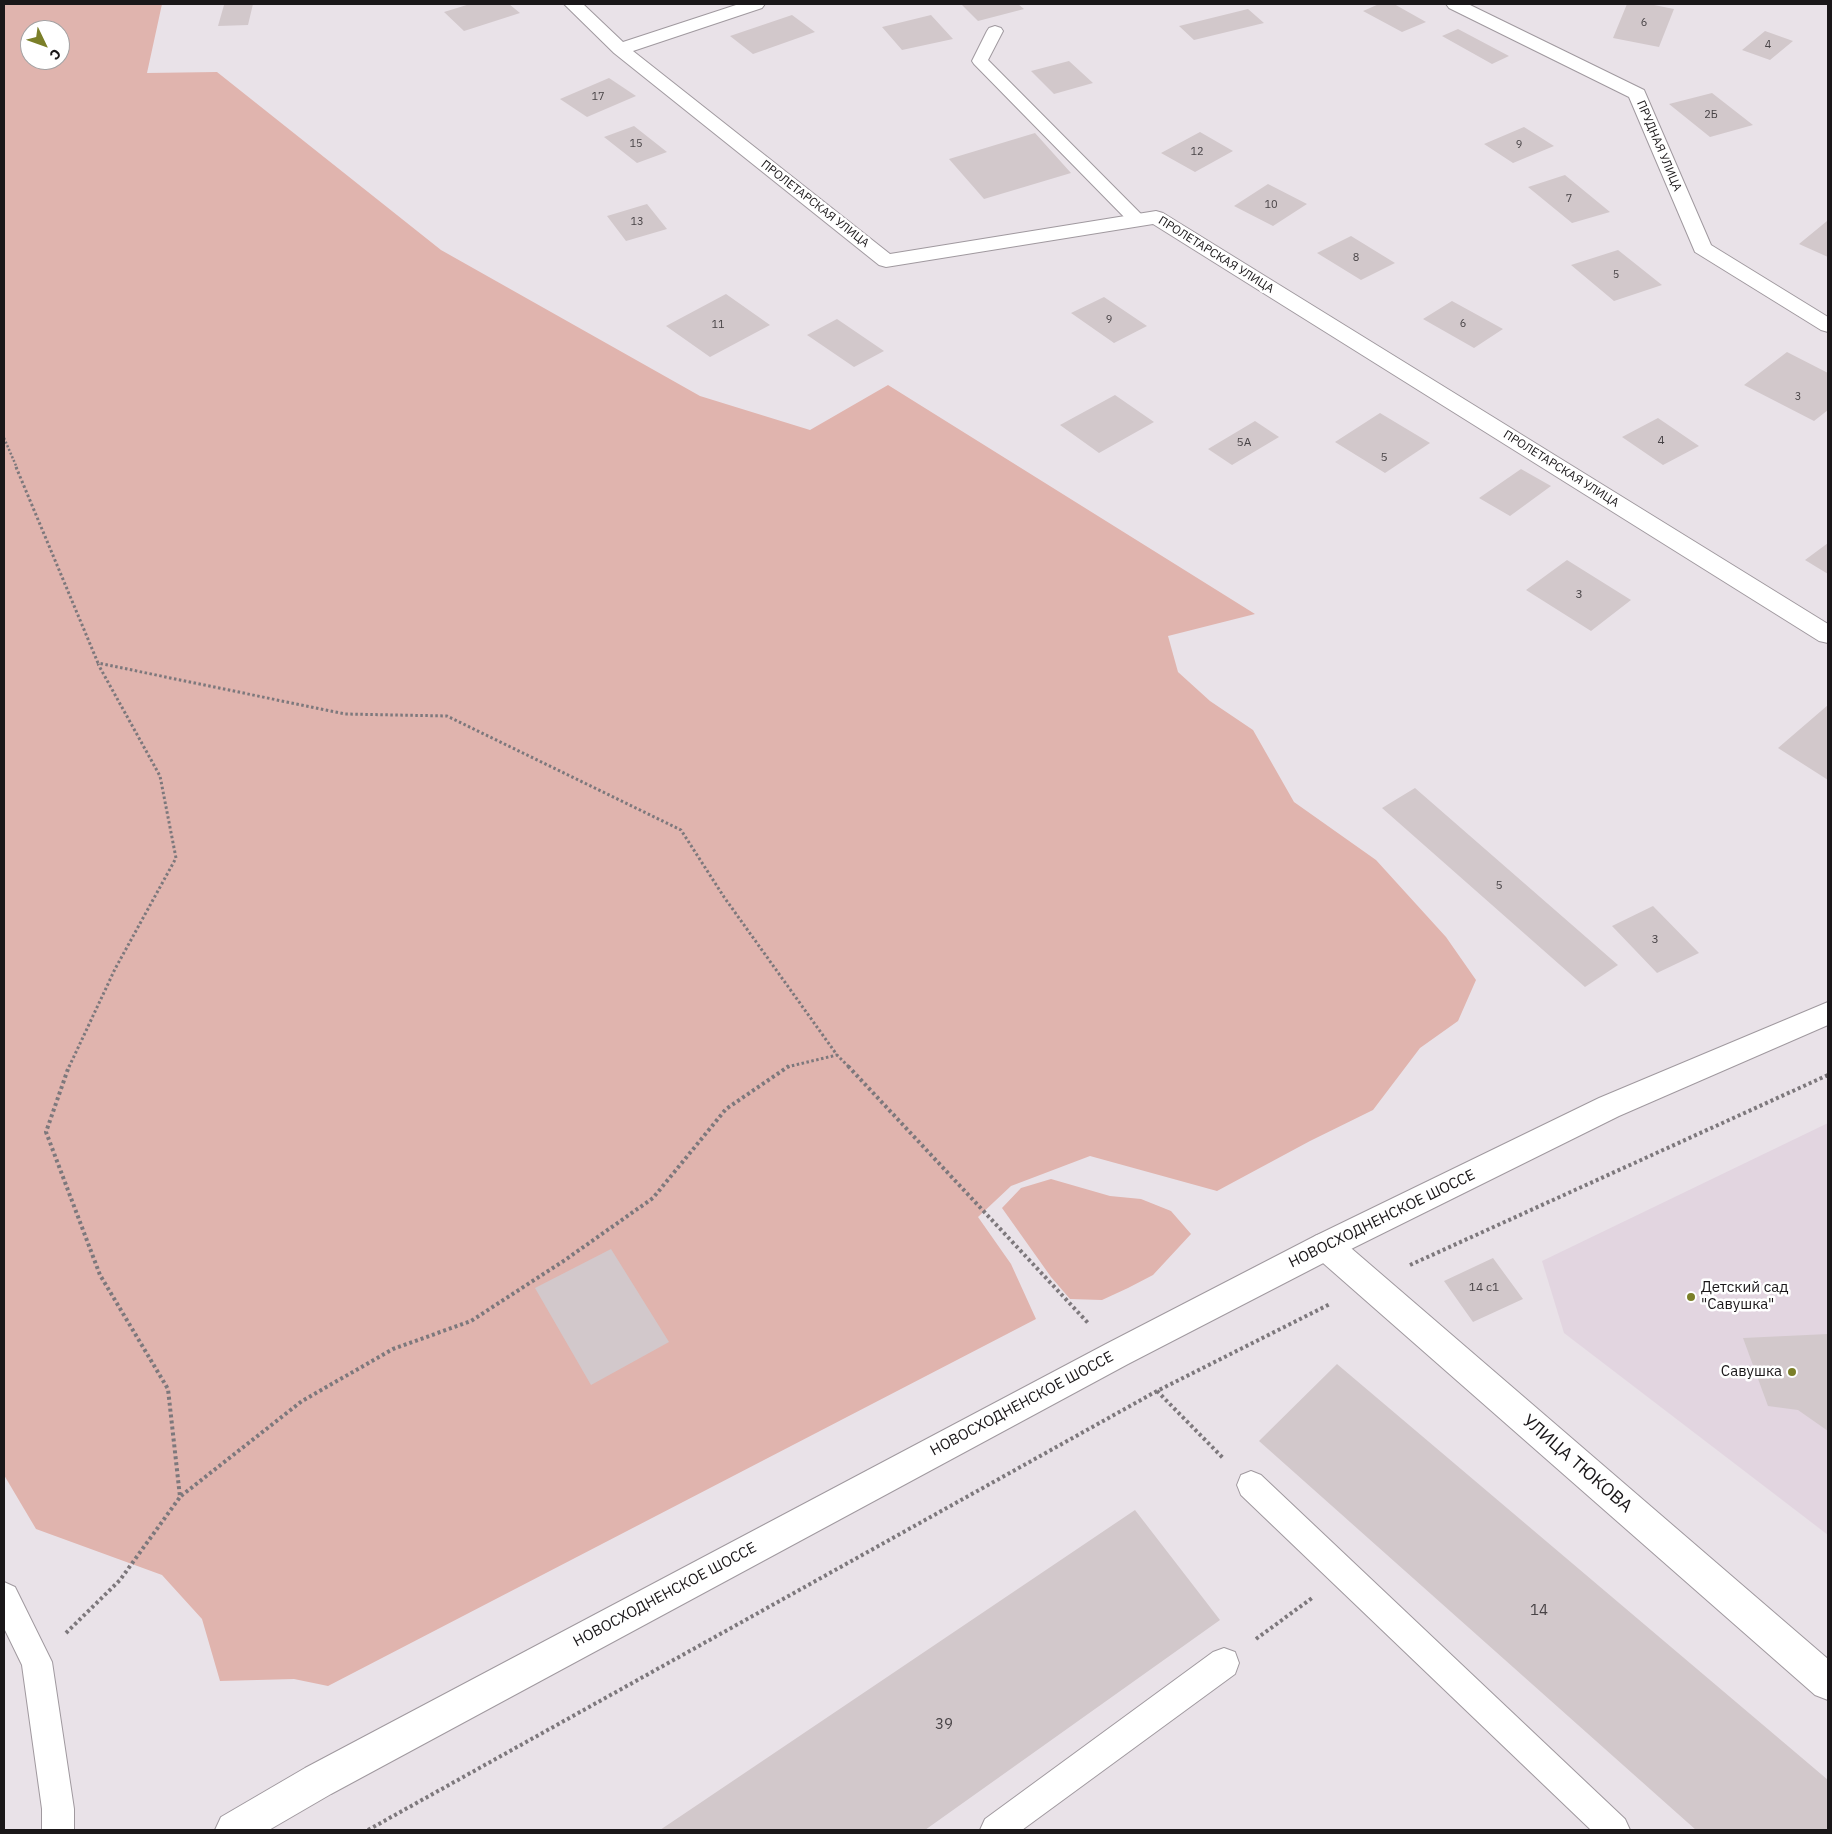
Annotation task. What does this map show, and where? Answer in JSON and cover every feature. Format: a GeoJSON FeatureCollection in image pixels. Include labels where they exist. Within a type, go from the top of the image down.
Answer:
{"type":"FeatureCollection","features":[{"type":"Feature","properties":{"kind":"street","name":"ПРОЛЕТАРСКАЯ УЛИЦА"},"geometry":{"type":"LineString","coordinates":[[573,4],[620,50],[886,261],[1156,217],[1828,635]]}},
{"type":"Feature","properties":{"kind":"street"},"geometry":{"type":"LineString","coordinates":[[620,50],[756,4]]}},
{"type":"Feature","properties":{"kind":"street","name":"ПРУДНАЯ УЛИЦА"},"geometry":{"type":"LineString","coordinates":[[1455,4],[1637,94],[1702,248],[1828,326]]}},
{"type":"Feature","properties":{"kind":"street","name":"НОВОСХОДНЕНСКОЕ ШОССЕ"},"geometry":{"type":"LineString","coordinates":[[234,1830],[318,1781],[1116,1354],[1326,1246],[1609,1106],[1828,1013]]}},
{"type":"Feature","properties":{"kind":"street","name":"УЛИЦА ТЮКОВА"},"geometry":{"type":"LineString","coordinates":[[1326,1246],[1828,1682]]}},
{"type":"Feature","properties":{"kind":"lane"},"geometry":{"type":"LineString","coordinates":[[995,31],[980,61],[1137,220]]}},
{"type":"Feature","properties":{"kind":"lane"},"geometry":{"type":"LineString","coordinates":[[1251,1485],[1614,1830]]}},
{"type":"Feature","properties":{"kind":"lane"},"geometry":{"type":"LineString","coordinates":[[4,1597],[37,1662],[58,1808],[58,1830]]}},
{"type":"Feature","properties":{"kind":"lane"},"geometry":{"type":"LineString","coordinates":[[996,1830],[1224,1663]]}},
{"type":"Feature","properties":{"kind":"path"},"geometry":{"type":"LineString","coordinates":[[4,438],[98,663],[160,776],[176,858],[114,969],[73,1055],[46,1132],[100,1275],[168,1390],[180,1496]]}},
{"type":"Feature","properties":{"kind":"path"},"geometry":{"type":"LineString","coordinates":[[98,663],[346,714],[447,716],[681,830],[724,898],[837,1055],[1116,1354]]}},
{"type":"Feature","properties":{"kind":"path"},"geometry":{"type":"LineString","coordinates":[[37,1662],[120,1580],[180,1496],[302,1401],[394,1349],[470,1321],[565,1260],[653,1198],[726,1108],[789,1066],[837,1055]]}},
{"type":"Feature","properties":{"kind":"path"},"geometry":{"type":"LineString","coordinates":[[368,1830],[1157,1391],[1370,1284],[1828,1075]]}},
{"type":"Feature","properties":{"kind":"path"},"geometry":{"type":"LineString","coordinates":[[1157,1391],[1251,1485]]}},
{"type":"Feature","properties":{"kind":"path"},"geometry":{"type":"LineString","coordinates":[[1224,1663],[1344,1574]]}},
{"type":"Feature","properties":{"kind":"shaded area"},"geometry":{"type":"Polygon","coordinates":[[[4,4],[162,4],[147,73],[217,72],[441,250],[700,396],[810,430],[888,385],[1255,614],[1168,636],[1178,672],[1210,701],[1253,730],[1294,802],[1376,860],[1446,937],[1476,980],[1458,1021],[1420,1048],[1373,1110],[1310,1141],[1217,1191],[1090,1156],[1011,1186],[978,1217],[1011,1264],[1036,1319],[328,1686],[294,1679],[220,1681],[202,1619],[162,1575],[36,1529],[4,1475],[4,4]]]}},
{"type":"Feature","properties":{"kind":"shaded area","name":"Детский сад \"Савушка\""},"geometry":{"type":"Polygon","coordinates":[[[1828,1123],[1828,1535],[1564,1333],[1542,1261],[1828,1123]]]}},
{"type":"Feature","properties":{"kind":"shaded area"},"geometry":{"type":"Polygon","coordinates":[[[1051,1179],[1110,1196],[1141,1199],[1171,1211],[1191,1234],[1153,1275],[1102,1300],[1070,1299],[1051,1277],[1002,1208],[1021,1188],[1051,1179]]]}},
{"type":"Feature","properties":{"kind":"building"},"geometry":{"type":"Polygon","coordinates":[[[253,4],[248,25],[218,26],[224,5],[253,4]]]}},
{"type":"Feature","properties":{"kind":"building"},"geometry":{"type":"Polygon","coordinates":[[[470,4],[509,4],[520,13],[464,31],[444,12],[470,4]]]}},
{"type":"Feature","properties":{"kind":"building"},"geometry":{"type":"Polygon","coordinates":[[[961,4],[1018,4],[1024,9],[978,21],[961,4]]]}},
{"type":"Feature","properties":{"kind":"building"},"geometry":{"type":"Polygon","coordinates":[[[1379,4],[1394,4],[1426,22],[1402,32],[1363,11],[1379,4]]]}},
{"type":"Feature","properties":{"kind":"building"},"geometry":{"type":"Polygon","coordinates":[[[1627,4],[1649,4],[1674,9],[1659,47],[1613,38],[1627,4]]]}},
{"type":"Feature","properties":{"kind":"building"},"geometry":{"type":"Polygon","coordinates":[[[1248,9],[1264,23],[1194,40],[1179,26],[1248,9]]]}},
{"type":"Feature","properties":{"kind":"building"},"geometry":{"type":"Polygon","coordinates":[[[792,15],[815,32],[753,54],[730,36],[792,15]]]}},
{"type":"Feature","properties":{"kind":"building"},"geometry":{"type":"Polygon","coordinates":[[[931,15],[953,39],[902,50],[882,27],[931,15]]]}},
{"type":"Feature","properties":{"kind":"building"},"geometry":{"type":"Polygon","coordinates":[[[1458,29],[1509,56],[1492,64],[1442,36],[1458,29]]]}},
{"type":"Feature","properties":{"kind":"building"},"geometry":{"type":"Polygon","coordinates":[[[1765,31],[1793,41],[1770,60],[1742,50],[1765,31]]]}},
{"type":"Feature","properties":{"kind":"building"},"geometry":{"type":"Polygon","coordinates":[[[1069,61],[1093,83],[1054,94],[1031,71],[1069,61]]]}},
{"type":"Feature","properties":{"kind":"building"},"geometry":{"type":"Polygon","coordinates":[[[609,78],[636,96],[587,117],[560,99],[609,78]]]}},
{"type":"Feature","properties":{"kind":"building"},"geometry":{"type":"Polygon","coordinates":[[[1712,93],[1753,125],[1710,137],[1669,104],[1712,93]]]}},
{"type":"Feature","properties":{"kind":"building"},"geometry":{"type":"Polygon","coordinates":[[[634,126],[667,152],[637,163],[604,137],[634,126]]]}},
{"type":"Feature","properties":{"kind":"building"},"geometry":{"type":"Polygon","coordinates":[[[1524,127],[1554,146],[1513,163],[1484,144],[1524,127]]]}},
{"type":"Feature","properties":{"kind":"building"},"geometry":{"type":"Polygon","coordinates":[[[1200,132],[1233,151],[1195,172],[1161,153],[1200,132]]]}},
{"type":"Feature","properties":{"kind":"building"},"geometry":{"type":"Polygon","coordinates":[[[1035,133],[1071,173],[984,199],[949,159],[1035,133]]]}},
{"type":"Feature","properties":{"kind":"building"},"geometry":{"type":"Polygon","coordinates":[[[1565,175],[1610,212],[1572,223],[1528,187],[1565,175]]]}},
{"type":"Feature","properties":{"kind":"building"},"geometry":{"type":"Polygon","coordinates":[[[1268,184],[1307,204],[1273,226],[1234,206],[1268,184]]]}},
{"type":"Feature","properties":{"kind":"building"},"geometry":{"type":"Polygon","coordinates":[[[647,204],[667,229],[626,241],[607,216],[647,204]]]}},
{"type":"Feature","properties":{"kind":"building"},"geometry":{"type":"Polygon","coordinates":[[[1827,221],[1828,257],[1799,244],[1827,221]]]}},
{"type":"Feature","properties":{"kind":"building"},"geometry":{"type":"Polygon","coordinates":[[[1351,236],[1395,263],[1361,280],[1317,253],[1351,236]]]}},
{"type":"Feature","properties":{"kind":"building"},"geometry":{"type":"Polygon","coordinates":[[[1618,250],[1662,285],[1614,301],[1571,265],[1618,250]]]}},
{"type":"Feature","properties":{"kind":"building"},"geometry":{"type":"Polygon","coordinates":[[[726,294],[770,325],[710,357],[666,326],[726,294]]]}},
{"type":"Feature","properties":{"kind":"building"},"geometry":{"type":"Polygon","coordinates":[[[1104,297],[1147,326],[1114,343],[1071,313],[1104,297]]]}},
{"type":"Feature","properties":{"kind":"building"},"geometry":{"type":"Polygon","coordinates":[[[1452,301],[1503,329],[1474,348],[1423,319],[1452,301]]]}},
{"type":"Feature","properties":{"kind":"building"},"geometry":{"type":"Polygon","coordinates":[[[837,319],[884,351],[854,367],[807,335],[837,319]]]}},
{"type":"Feature","properties":{"kind":"building"},"geometry":{"type":"Polygon","coordinates":[[[1787,352],[1828,373],[1828,410],[1814,421],[1744,385],[1787,352]]]}},
{"type":"Feature","properties":{"kind":"building"},"geometry":{"type":"Polygon","coordinates":[[[1115,395],[1154,422],[1099,453],[1060,425],[1115,395]]]}},
{"type":"Feature","properties":{"kind":"building"},"geometry":{"type":"Polygon","coordinates":[[[1380,413],[1430,443],[1385,473],[1335,442],[1380,413]]]}},
{"type":"Feature","properties":{"kind":"building"},"geometry":{"type":"Polygon","coordinates":[[[1658,418],[1699,446],[1663,465],[1622,437],[1658,418]]]}},
{"type":"Feature","properties":{"kind":"building"},"geometry":{"type":"Polygon","coordinates":[[[1255,421],[1279,437],[1232,465],[1208,449],[1255,421]]]}},
{"type":"Feature","properties":{"kind":"building"},"geometry":{"type":"Polygon","coordinates":[[[1521,469],[1551,486],[1510,516],[1479,498],[1521,469]]]}},
{"type":"Feature","properties":{"kind":"building"},"geometry":{"type":"Polygon","coordinates":[[[1828,543],[1828,574],[1805,560],[1828,543]]]}},
{"type":"Feature","properties":{"kind":"building"},"geometry":{"type":"Polygon","coordinates":[[[1567,560],[1631,600],[1591,631],[1526,590],[1567,560]]]}},
{"type":"Feature","properties":{"kind":"building"},"geometry":{"type":"Polygon","coordinates":[[[1828,705],[1828,780],[1778,748],[1828,705]]]}},
{"type":"Feature","properties":{"kind":"building"},"geometry":{"type":"Polygon","coordinates":[[[1415,788],[1618,965],[1585,987],[1382,808],[1415,788]]]}},
{"type":"Feature","properties":{"kind":"building"},"geometry":{"type":"Polygon","coordinates":[[[1653,906],[1699,953],[1657,973],[1612,926],[1653,906]]]}},
{"type":"Feature","properties":{"kind":"building"},"geometry":{"type":"Polygon","coordinates":[[[611,1249],[669,1342],[591,1385],[535,1288],[611,1249]]]}},
{"type":"Feature","properties":{"kind":"building"},"geometry":{"type":"Polygon","coordinates":[[[1493,1258],[1523,1299],[1473,1322],[1444,1281],[1493,1258]]]}},
{"type":"Feature","properties":{"kind":"building","name":"Савушка"},"geometry":{"type":"Polygon","coordinates":[[[1828,1334],[1828,1431],[1798,1410],[1768,1406],[1743,1338],[1828,1334]]]}},
{"type":"Feature","properties":{"kind":"building"},"geometry":{"type":"Polygon","coordinates":[[[1337,1364],[1828,1780],[1828,1830],[1696,1830],[1259,1441],[1337,1364]]]}},
{"type":"Feature","properties":{"kind":"building"},"geometry":{"type":"Polygon","coordinates":[[[1135,1510],[1220,1620],[925,1830],[660,1830],[1135,1510]]]}},
{"type":"Feature","properties":{"kind":"place","name":"Детский сад \"Савушка\""},"geometry":{"type":"Point","coordinates":[1691,1297]}},
{"type":"Feature","properties":{"kind":"place","name":"Савушка"},"geometry":{"type":"Point","coordinates":[1792,1372]}}]}
